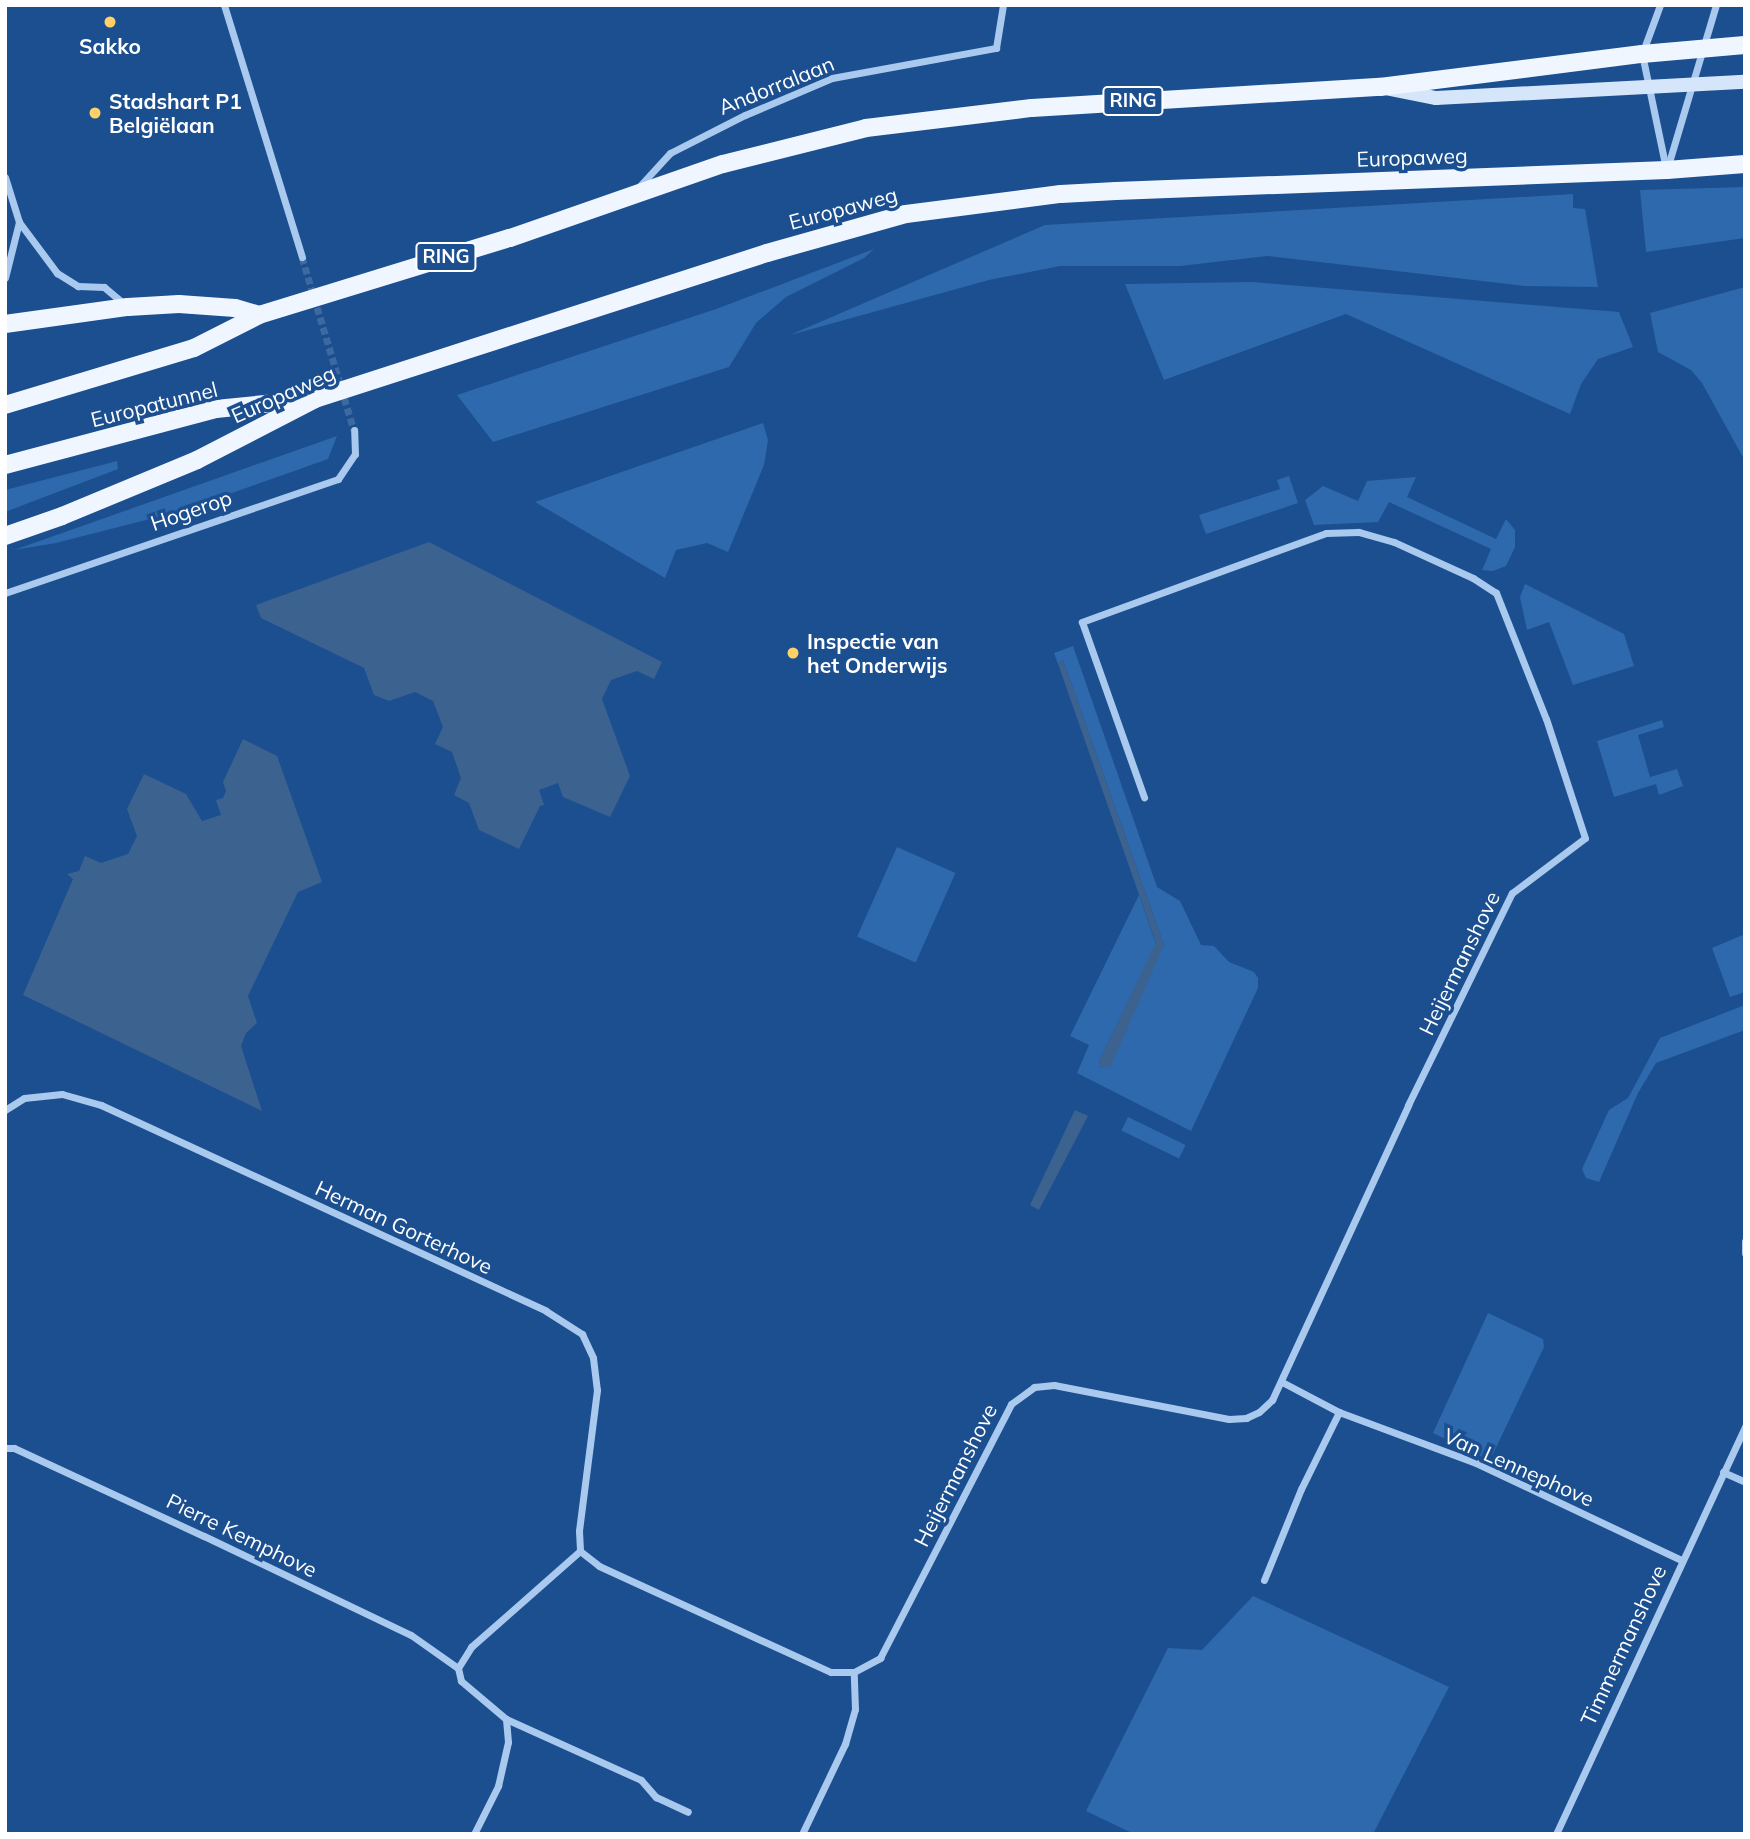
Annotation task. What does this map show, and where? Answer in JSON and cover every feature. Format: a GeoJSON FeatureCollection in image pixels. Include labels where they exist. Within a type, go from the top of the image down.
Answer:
{"type":"FeatureCollection","features":[{"type":"Feature","properties":{"kind":"main road","name":"RING"},"geometry":{"type":"LineString","coordinates":[[259,315],[510,238],[723,164],[866,128],[1032,108],[1380,87],[1642,54],[1745,45]]}},
{"type":"Feature","properties":{"kind":"main road"},"geometry":{"type":"LineString","coordinates":[[1380,87],[1436,98],[1745,82]]}},
{"type":"Feature","properties":{"kind":"main road","name":"Europaweg"},"geometry":{"type":"LineString","coordinates":[[5,536],[62,516],[197,460],[315,399],[766,253],[906,214],[1061,194],[1667,170],[1745,164]]}},
{"type":"Feature","properties":{"kind":"main road"},"geometry":{"type":"LineString","coordinates":[[5,324],[128,307],[179,304],[235,308],[259,315]]}},
{"type":"Feature","properties":{"kind":"main road","name":"Europatunnel"},"geometry":{"type":"LineString","coordinates":[[5,405],[194,348],[259,315]]}},
{"type":"Feature","properties":{"kind":"main road","name":"Europatunnel"},"geometry":{"type":"LineString","coordinates":[[5,465],[216,409],[315,399]]}},
{"type":"Feature","properties":{"kind":"street"},"geometry":{"type":"LineString","coordinates":[[224,5],[302,257]]}},
{"type":"Feature","properties":{"kind":"street","name":"Andorralaan"},"geometry":{"type":"LineString","coordinates":[[632,195],[670,153],[745,115],[832,78],[996,48],[1003,5]]}},
{"type":"Feature","properties":{"kind":"street"},"geometry":{"type":"LineString","coordinates":[[1660,5],[1642,54],[1667,170]]}},
{"type":"Feature","properties":{"kind":"street"},"geometry":{"type":"LineString","coordinates":[[1667,170],[1716,5]]}},
{"type":"Feature","properties":{"kind":"street"},"geometry":{"type":"LineString","coordinates":[[5,177],[19,222],[57,273],[78,286],[104,287],[128,307]]}},
{"type":"Feature","properties":{"kind":"street"},"geometry":{"type":"LineString","coordinates":[[5,278],[19,222]]}},
{"type":"Feature","properties":{"kind":"street","name":"Hogerop"},"geometry":{"type":"LineString","coordinates":[[5,593],[338,478],[355,454],[354,430]]}},
{"type":"Feature","properties":{"kind":"street","name":"Heijermanshove"},"geometry":{"type":"LineString","coordinates":[[854,1672],[880,1658],[1011,1404],[1034,1387],[1054,1385],[1229,1419],[1246,1418],[1259,1412],[1272,1400],[1408,1105],[1511,893],[1586,838],[1546,719],[1496,593],[1473,578],[1395,542],[1358,532],[1326,533],[1082,622],[1144,797]]}},
{"type":"Feature","properties":{"kind":"street","name":"Herman Gorterhove"},"geometry":{"type":"LineString","coordinates":[[5,1110],[24,1098],[62,1094],[101,1105],[546,1311],[582,1334],[593,1358],[597,1390],[579,1531],[580,1550]]}},
{"type":"Feature","properties":{"kind":"street"},"geometry":{"type":"LineString","coordinates":[[1745,1241],[1745,1253]]}},
{"type":"Feature","properties":{"kind":"street","name":"Van Lennephove"},"geometry":{"type":"LineString","coordinates":[[1282,1382],[1339,1412],[1476,1463],[1681,1560]]}},
{"type":"Feature","properties":{"kind":"street"},"geometry":{"type":"LineString","coordinates":[[1264,1580],[1301,1489],[1339,1412]]}},
{"type":"Feature","properties":{"kind":"street","name":"Timmermanshove"},"geometry":{"type":"LineString","coordinates":[[1556,1834],[1745,1426]]}},
{"type":"Feature","properties":{"kind":"street","name":"Pierre Kemphove"},"geometry":{"type":"LineString","coordinates":[[5,1447],[23,1452],[204,1535],[411,1635],[458,1668],[461,1681],[506,1719],[641,1780],[656,1797],[688,1812]]}},
{"type":"Feature","properties":{"kind":"street"},"geometry":{"type":"LineString","coordinates":[[1723,1472],[1745,1482]]}},
{"type":"Feature","properties":{"kind":"street"},"geometry":{"type":"LineString","coordinates":[[458,1668],[471,1647],[580,1550],[599,1566],[831,1672],[854,1672],[855,1709],[845,1744],[802,1834]]}},
{"type":"Feature","properties":{"kind":"street"},"geometry":{"type":"LineString","coordinates":[[474,1834],[498,1786],[508,1742],[506,1719]]}},
{"type":"Feature","properties":{"kind":"shaded area"},"geometry":{"type":"Polygon","coordinates":[[[1745,187],[1745,238],[1646,252],[1640,190],[1745,187]]]}},
{"type":"Feature","properties":{"kind":"shaded area"},"geometry":{"type":"Polygon","coordinates":[[[1573,194],[1573,208],[1585,209],[1598,287],[1525,286],[1267,256],[1180,266],[1060,266],[989,280],[790,335],[1045,225],[1573,194]]]}},
{"type":"Feature","properties":{"kind":"shaded area"},"geometry":{"type":"Polygon","coordinates":[[[874,249],[864,258],[786,297],[756,323],[729,367],[493,442],[457,395],[719,308],[874,249]]]}},
{"type":"Feature","properties":{"kind":"shaded area"},"geometry":{"type":"Polygon","coordinates":[[[1252,282],[1619,312],[1633,347],[1598,359],[1581,384],[1570,414],[1346,314],[1164,380],[1125,284],[1252,282]]]}},
{"type":"Feature","properties":{"kind":"shaded area"},"geometry":{"type":"Polygon","coordinates":[[[1745,287],[1745,461],[1702,383],[1691,370],[1658,352],[1650,313],[1745,287]]]}},
{"type":"Feature","properties":{"kind":"shaded area"},"geometry":{"type":"Polygon","coordinates":[[[763,423],[768,440],[764,465],[728,552],[707,543],[676,550],[665,578],[535,502],[763,423]]]}},
{"type":"Feature","properties":{"kind":"shaded area"},"geometry":{"type":"Polygon","coordinates":[[[337,436],[328,459],[181,511],[56,543],[14,550],[337,436]]]}},
{"type":"Feature","properties":{"kind":"shaded area"},"geometry":{"type":"Polygon","coordinates":[[[117,461],[118,469],[5,512],[5,490],[117,461]]]}},
{"type":"Feature","properties":{"kind":"shaded area"},"geometry":{"type":"Polygon","coordinates":[[[1289,476],[1298,503],[1206,534],[1199,515],[1280,489],[1277,480],[1289,476]]]}},
{"type":"Feature","properties":{"kind":"shaded area"},"geometry":{"type":"Polygon","coordinates":[[[1416,477],[1407,497],[1496,539],[1506,519],[1515,530],[1515,547],[1506,566],[1493,571],[1482,570],[1491,549],[1389,502],[1378,522],[1314,525],[1305,500],[1323,486],[1358,501],[1367,481],[1416,477]]]}},
{"type":"Feature","properties":{"kind":"shaded area"},"geometry":{"type":"Polygon","coordinates":[[[429,542],[662,662],[654,679],[637,671],[611,680],[602,699],[630,776],[610,817],[563,797],[558,783],[539,790],[544,805],[540,806],[519,849],[479,830],[469,803],[454,795],[461,778],[452,752],[435,744],[443,727],[433,701],[415,692],[389,701],[374,695],[364,668],[261,618],[256,605],[429,542]]]}},
{"type":"Feature","properties":{"kind":"shaded area"},"geometry":{"type":"Polygon","coordinates":[[[1525,584],[1624,634],[1634,666],[1573,685],[1549,622],[1527,630],[1520,597],[1525,584]]]}},
{"type":"Feature","properties":{"kind":"shaded area"},"geometry":{"type":"Polygon","coordinates":[[[1073,646],[1157,887],[1180,901],[1201,945],[1214,946],[1229,962],[1254,972],[1258,978],[1258,988],[1191,1131],[1077,1073],[1089,1045],[1070,1036],[1139,895],[1156,944],[1099,1061],[1101,1068],[1164,945],[1063,660],[1058,664],[1054,653],[1073,646]]]}},
{"type":"Feature","properties":{"kind":"shaded area"},"geometry":{"type":"Polygon","coordinates":[[[1063,660],[1164,945],[1110,1068],[1101,1068],[1099,1061],[1156,943],[1058,664],[1063,660]]]}},
{"type":"Feature","properties":{"kind":"shaded area"},"geometry":{"type":"Polygon","coordinates":[[[1662,720],[1664,727],[1638,735],[1650,777],[1677,769],[1683,786],[1659,795],[1656,784],[1614,797],[1597,741],[1662,720]]]}},
{"type":"Feature","properties":{"kind":"shaded area"},"geometry":{"type":"Polygon","coordinates":[[[243,739],[277,756],[322,882],[298,892],[248,996],[257,1023],[246,1033],[241,1046],[262,1111],[23,995],[73,879],[67,874],[79,871],[85,856],[101,863],[128,854],[137,836],[127,809],[144,774],[186,794],[202,821],[221,815],[216,800],[223,798],[226,791],[223,782],[243,739]]]}},
{"type":"Feature","properties":{"kind":"shaded area"},"geometry":{"type":"Polygon","coordinates":[[[897,847],[955,873],[916,963],[857,937],[897,847]]]}},
{"type":"Feature","properties":{"kind":"shaded area"},"geometry":{"type":"Polygon","coordinates":[[[1745,934],[1745,992],[1730,997],[1712,948],[1745,934]]]}},
{"type":"Feature","properties":{"kind":"shaded area"},"geometry":{"type":"Polygon","coordinates":[[[1745,1005],[1745,1030],[1656,1063],[1638,1093],[1599,1182],[1586,1178],[1582,1169],[1609,1110],[1628,1098],[1660,1038],[1745,1005]]]}},
{"type":"Feature","properties":{"kind":"shaded area"},"geometry":{"type":"Polygon","coordinates":[[[1075,1110],[1088,1116],[1039,1210],[1030,1205],[1075,1110]]]}},
{"type":"Feature","properties":{"kind":"shaded area"},"geometry":{"type":"Polygon","coordinates":[[[1128,1117],[1186,1145],[1179,1159],[1121,1130],[1128,1117]]]}},
{"type":"Feature","properties":{"kind":"shaded area"},"geometry":{"type":"Polygon","coordinates":[[[1488,1313],[1543,1339],[1544,1347],[1493,1454],[1484,1458],[1433,1433],[1488,1313]]]}},
{"type":"Feature","properties":{"kind":"shaded area"},"geometry":{"type":"Polygon","coordinates":[[[1253,1596],[1449,1687],[1373,1834],[1134,1834],[1086,1811],[1168,1648],[1202,1650],[1253,1596]]]}},
{"type":"Feature","properties":{"kind":"tunnel"},"geometry":{"type":"LineString","coordinates":[[302,257],[354,430]]}},
{"type":"Feature","properties":{"kind":"place","name":"Sakko"},"geometry":{"type":"Point","coordinates":[110,22]}},
{"type":"Feature","properties":{"kind":"place","name":"Stadshart P1 Belgiëlaan"},"geometry":{"type":"Point","coordinates":[95,113]}},
{"type":"Feature","properties":{"kind":"place","name":"Inspectie van het Onderwijs"},"geometry":{"type":"Point","coordinates":[793,653]}}]}
